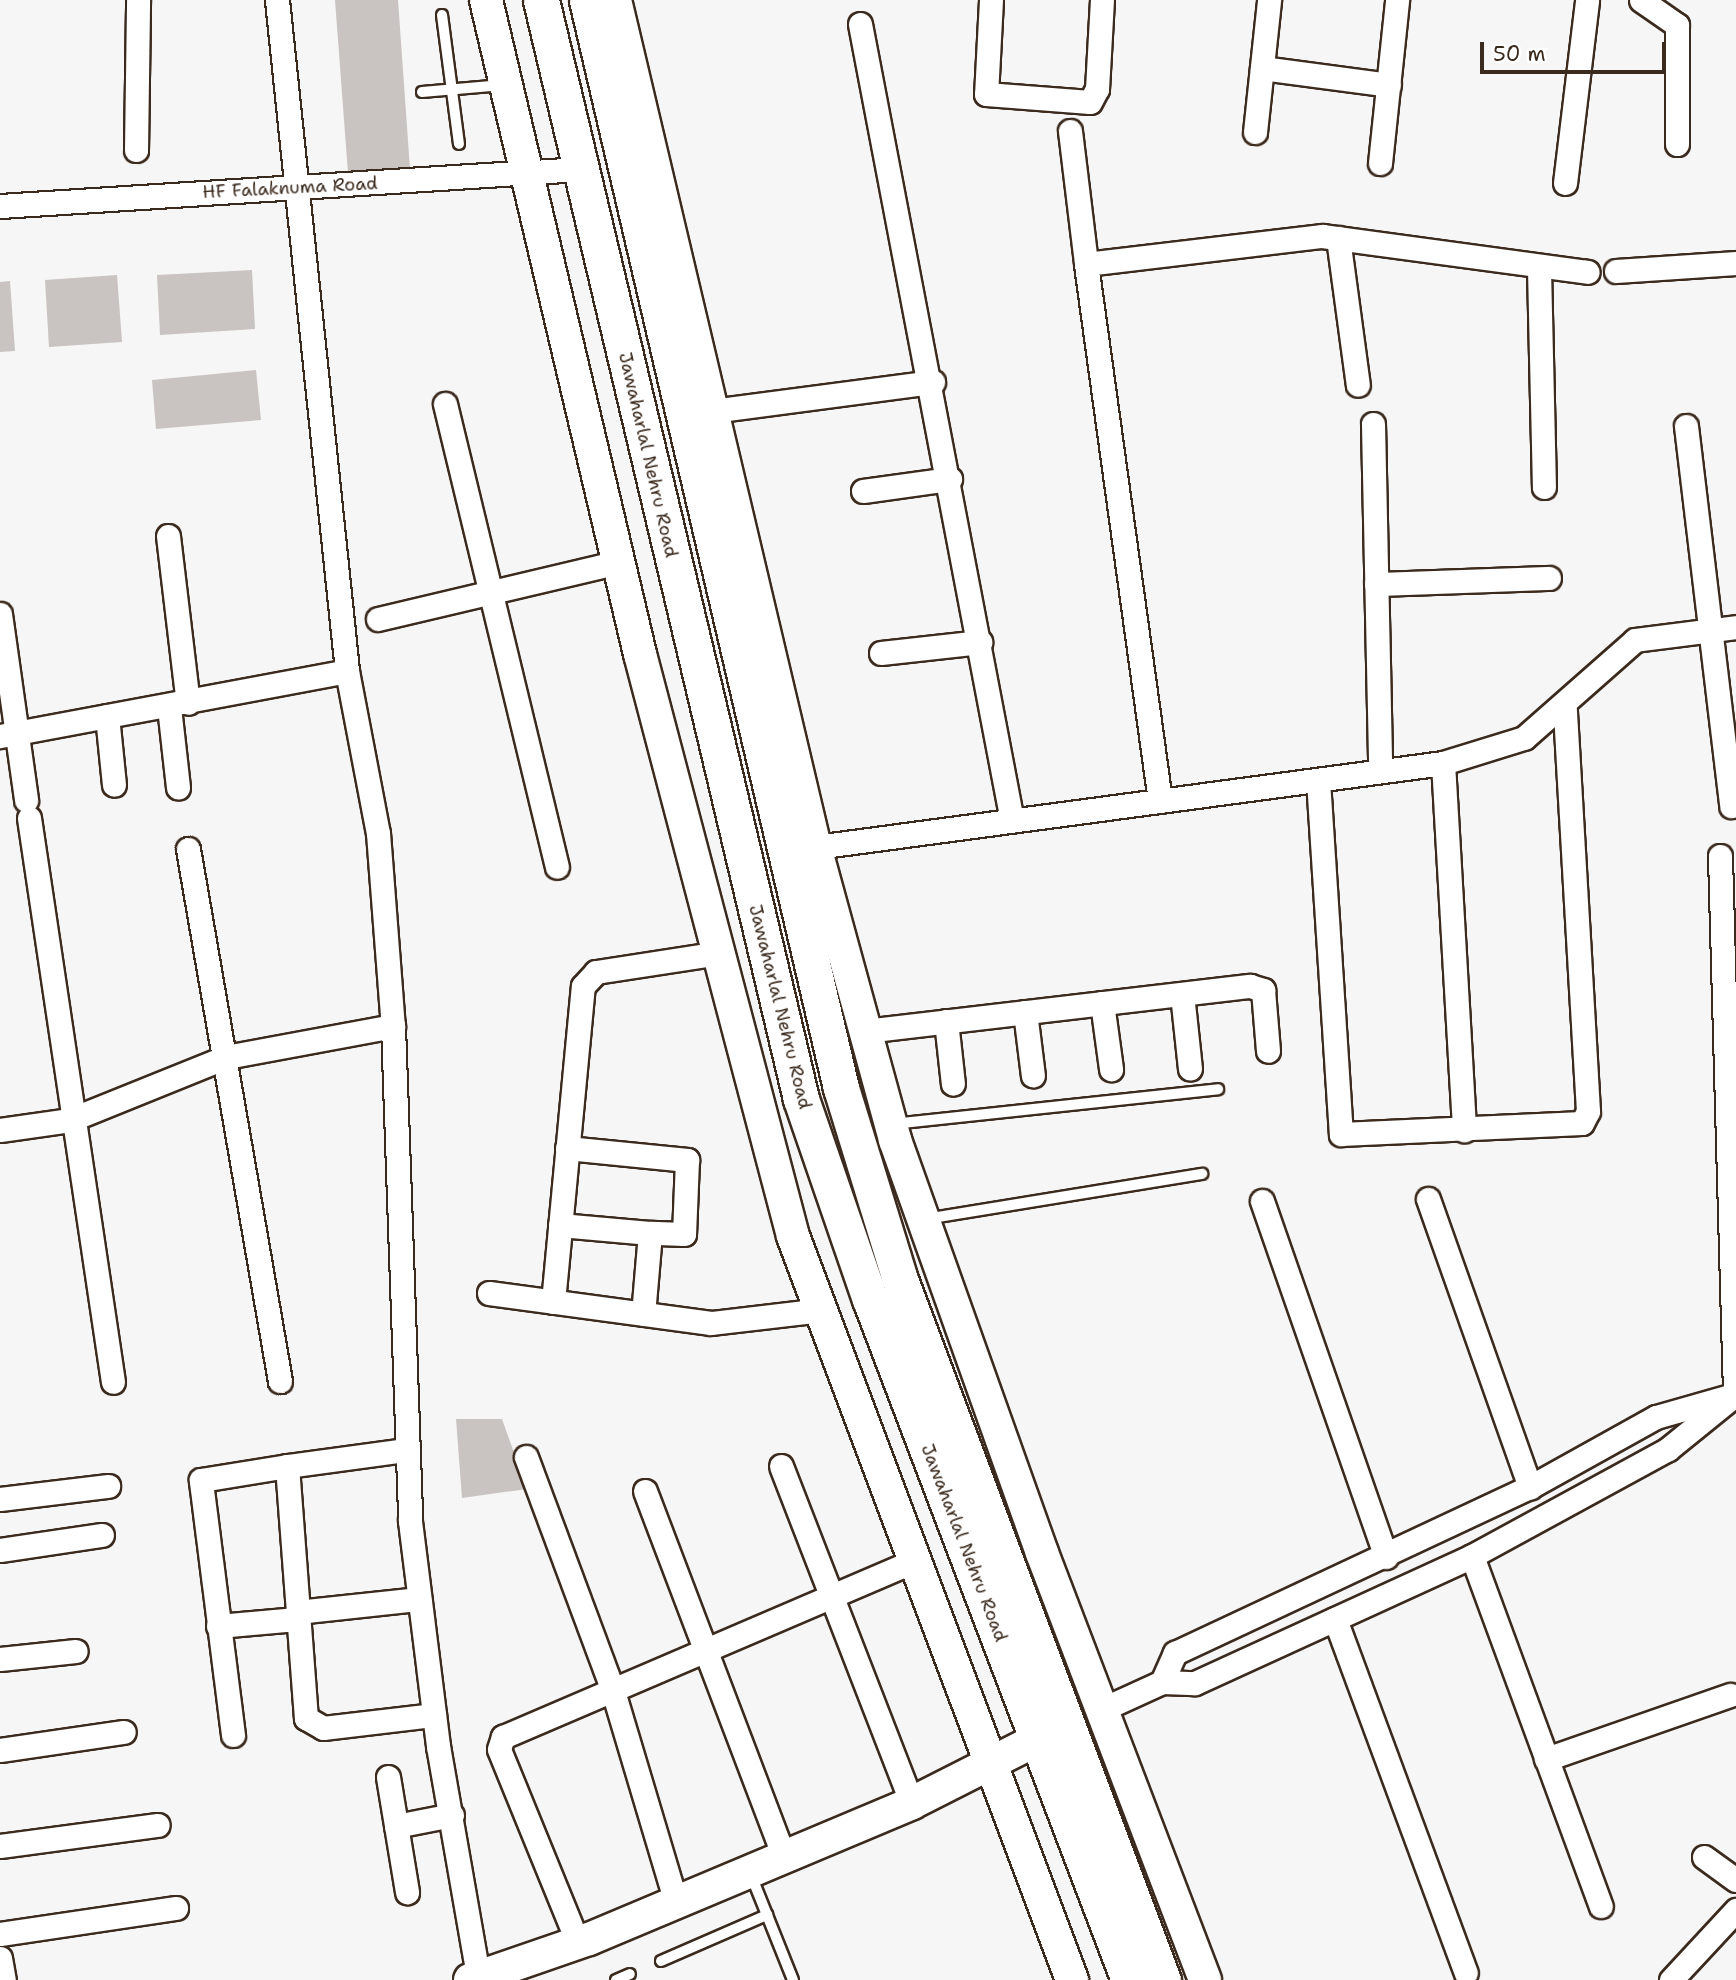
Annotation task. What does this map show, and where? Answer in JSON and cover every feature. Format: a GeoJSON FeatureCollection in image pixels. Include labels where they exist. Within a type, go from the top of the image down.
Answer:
{"type":"FeatureCollection","features":[{"type":"Feature","properties":{"kind":"main road","name":"Jawaharlal Nehru Road"},"geometry":{"type":"LineString","coordinates":[[541,0],[802,1099],[870,1299],[1053,1732],[1164,1980]]}},
{"type":"Feature","properties":{"kind":"main road","name":"Jawaharlal Nehru Road"},"geometry":{"type":"LineString","coordinates":[[587,0],[799,849],[834,1064],[899,1277],[1053,1732],[1129,1980]]}},
{"type":"Feature","properties":{"kind":"street"},"geometry":{"type":"LineString","coordinates":[[136,150],[138,0]]}},
{"type":"Feature","properties":{"kind":"street"},"geometry":{"type":"LineString","coordinates":[[277,0],[347,671],[378,833],[393,1026],[406,1450],[419,1599],[434,1715],[476,1979],[578,1942],[912,1803],[991,1760],[1162,1682],[1195,1683],[1472,1556],[1668,1449],[1736,1394]]}},
{"type":"Feature","properties":{"kind":"street"},"geometry":{"type":"LineString","coordinates":[[486,0],[619,562],[793,1236],[991,1760],[1070,1979]]}},
{"type":"Feature","properties":{"kind":"street"},"geometry":{"type":"LineString","coordinates":[[615,0],[712,411],[799,849],[865,1031],[891,1125],[923,1220],[1102,1709],[1205,1980]]}},
{"type":"Feature","properties":{"kind":"street"},"geometry":{"type":"LineString","coordinates":[[990,0],[986,94],[1090,102],[1097,89],[1102,0]]}},
{"type":"Feature","properties":{"kind":"street"},"geometry":{"type":"LineString","coordinates":[[1255,132],[1269,0]]}},
{"type":"Feature","properties":{"kind":"street"},"geometry":{"type":"LineString","coordinates":[[1380,163],[1397,0]]}},
{"type":"Feature","properties":{"kind":"street"},"geometry":{"type":"LineString","coordinates":[[1565,183],[1587,0]]}},
{"type":"Feature","properties":{"kind":"street"},"geometry":{"type":"LineString","coordinates":[[1641,0],[1677,25],[1676,144]]}},
{"type":"Feature","properties":{"kind":"street"},"geometry":{"type":"LineString","coordinates":[[860,24],[933,382],[1012,821]]}},
{"type":"Feature","properties":{"kind":"street"},"geometry":{"type":"LineString","coordinates":[[1262,68],[1389,85]]}},
{"type":"Feature","properties":{"kind":"street"},"geometry":{"type":"LineString","coordinates":[[1070,131],[1160,801]]}},
{"type":"Feature","properties":{"kind":"street","name":"HF Falaknuma Road"},"geometry":{"type":"LineString","coordinates":[[0,206],[580,169]]}},
{"type":"Feature","properties":{"kind":"street"},"geometry":{"type":"LineString","coordinates":[[1086,264],[1338,238],[1539,269],[1588,272]]}},
{"type":"Feature","properties":{"kind":"street"},"geometry":{"type":"LineString","coordinates":[[1338,238],[1358,385]]}},
{"type":"Feature","properties":{"kind":"street"},"geometry":{"type":"LineString","coordinates":[[1616,271],[1736,263]]}},
{"type":"Feature","properties":{"kind":"street"},"geometry":{"type":"LineString","coordinates":[[1539,269],[1544,487]]}},
{"type":"Feature","properties":{"kind":"street"},"geometry":{"type":"LineString","coordinates":[[712,411],[933,382]]}},
{"type":"Feature","properties":{"kind":"street"},"geometry":{"type":"LineString","coordinates":[[445,404],[557,867]]}},
{"type":"Feature","properties":{"kind":"street"},"geometry":{"type":"LineString","coordinates":[[1373,424],[1380,771]]}},
{"type":"Feature","properties":{"kind":"street"},"geometry":{"type":"LineString","coordinates":[[1686,426],[1706,631],[1731,806]]}},
{"type":"Feature","properties":{"kind":"street"},"geometry":{"type":"LineString","coordinates":[[863,491],[950,479]]}},
{"type":"Feature","properties":{"kind":"street"},"geometry":{"type":"LineString","coordinates":[[168,536],[179,705],[178,787]]}},
{"type":"Feature","properties":{"kind":"street"},"geometry":{"type":"LineString","coordinates":[[378,619],[619,562]]}},
{"type":"Feature","properties":{"kind":"street"},"geometry":{"type":"LineString","coordinates":[[1376,584],[1549,579]]}},
{"type":"Feature","properties":{"kind":"street"},"geometry":{"type":"LineString","coordinates":[[0,614],[10,734],[28,809],[69,1120],[113,1382]]}},
{"type":"Feature","properties":{"kind":"street"},"geometry":{"type":"LineString","coordinates":[[799,849],[1443,763],[1524,738],[1565,707],[1634,640],[1736,626]]}},
{"type":"Feature","properties":{"kind":"street"},"geometry":{"type":"LineString","coordinates":[[881,653],[980,642]]}},
{"type":"Feature","properties":{"kind":"street"},"geometry":{"type":"LineString","coordinates":[[10,734],[179,705],[347,671]]}},
{"type":"Feature","properties":{"kind":"street"},"geometry":{"type":"LineString","coordinates":[[1318,780],[1337,1128],[1348,1136],[1582,1123],[1587,1117],[1565,707]]}},
{"type":"Feature","properties":{"kind":"street"},"geometry":{"type":"LineString","coordinates":[[107,716],[114,785]]}},
{"type":"Feature","properties":{"kind":"street"},"geometry":{"type":"LineString","coordinates":[[1443,763],[1464,1130]]}},
{"type":"Feature","properties":{"kind":"street"},"geometry":{"type":"LineString","coordinates":[[188,849],[226,1056],[280,1381]]}},
{"type":"Feature","properties":{"kind":"street"},"geometry":{"type":"LineString","coordinates":[[1720,856],[1736,1394]]}},
{"type":"Feature","properties":{"kind":"street"},"geometry":{"type":"LineString","coordinates":[[553,1302],[587,977],[719,953]]}},
{"type":"Feature","properties":{"kind":"street"},"geometry":{"type":"LineString","coordinates":[[865,1031],[1257,986],[1265,998],[1268,1051]]}},
{"type":"Feature","properties":{"kind":"street"},"geometry":{"type":"LineString","coordinates":[[1182,994],[1190,1069]]}},
{"type":"Feature","properties":{"kind":"street"},"geometry":{"type":"LineString","coordinates":[[1102,1003],[1111,1069]]}},
{"type":"Feature","properties":{"kind":"street"},"geometry":{"type":"LineString","coordinates":[[1025,1012],[1033,1076]]}},
{"type":"Feature","properties":{"kind":"street"},"geometry":{"type":"LineString","coordinates":[[946,1021],[953,1084]]}},
{"type":"Feature","properties":{"kind":"street"},"geometry":{"type":"LineString","coordinates":[[0,1130],[69,1120],[226,1056],[393,1026]]}},
{"type":"Feature","properties":{"kind":"street"},"geometry":{"type":"LineString","coordinates":[[560,1225],[684,1234],[687,1160],[568,1148]]}},
{"type":"Feature","properties":{"kind":"street"},"geometry":{"type":"LineString","coordinates":[[1428,1199],[1530,1487]]}},
{"type":"Feature","properties":{"kind":"street"},"geometry":{"type":"LineString","coordinates":[[1262,1201],[1385,1557]]}},
{"type":"Feature","properties":{"kind":"street"},"geometry":{"type":"LineString","coordinates":[[643,1314],[650,1233]]}},
{"type":"Feature","properties":{"kind":"street"},"geometry":{"type":"LineString","coordinates":[[489,1293],[711,1323],[821,1310]]}},
{"type":"Feature","properties":{"kind":"street"},"geometry":{"type":"LineString","coordinates":[[1162,1682],[1175,1653],[1530,1487],[1656,1417],[1736,1394]]}},
{"type":"Feature","properties":{"kind":"street"},"geometry":{"type":"LineString","coordinates":[[233,1735],[201,1480],[406,1450]]}},
{"type":"Feature","properties":{"kind":"street"},"geometry":{"type":"LineString","coordinates":[[526,1457],[613,1691],[676,1902]]}},
{"type":"Feature","properties":{"kind":"street"},"geometry":{"type":"LineString","coordinates":[[287,1466],[302,1699],[313,1726],[434,1715]]}},
{"type":"Feature","properties":{"kind":"street"},"geometry":{"type":"LineString","coordinates":[[781,1466],[834,1596],[912,1803]]}},
{"type":"Feature","properties":{"kind":"street"},"geometry":{"type":"LineString","coordinates":[[0,1499],[108,1486]]}},
{"type":"Feature","properties":{"kind":"street"},"geometry":{"type":"LineString","coordinates":[[645,1491],[710,1650],[784,1856]]}},
{"type":"Feature","properties":{"kind":"street"},"geometry":{"type":"LineString","coordinates":[[0,1550],[102,1535]]}},
{"type":"Feature","properties":{"kind":"street"},"geometry":{"type":"LineString","coordinates":[[1472,1556],[1601,1906]]}},
{"type":"Feature","properties":{"kind":"street"},"geometry":{"type":"LineString","coordinates":[[578,1942],[500,1744],[613,1691],[916,1560]]}},
{"type":"Feature","properties":{"kind":"street"},"geometry":{"type":"LineString","coordinates":[[218,1626],[419,1599]]}},
{"type":"Feature","properties":{"kind":"street"},"geometry":{"type":"LineString","coordinates":[[1335,1619],[1466,1973]]}},
{"type":"Feature","properties":{"kind":"street"},"geometry":{"type":"LineString","coordinates":[[0,1658],[76,1651]]}},
{"type":"Feature","properties":{"kind":"street"},"geometry":{"type":"LineString","coordinates":[[1546,1759],[1730,1695]]}},
{"type":"Feature","properties":{"kind":"street"},"geometry":{"type":"LineString","coordinates":[[0,1750],[124,1732]]}},
{"type":"Feature","properties":{"kind":"street"},"geometry":{"type":"LineString","coordinates":[[388,1777],[407,1892]]}},
{"type":"Feature","properties":{"kind":"street"},"geometry":{"type":"LineString","coordinates":[[396,1826],[452,1815]]}},
{"type":"Feature","properties":{"kind":"street"},"geometry":{"type":"LineString","coordinates":[[0,1846],[158,1825]]}},
{"type":"Feature","properties":{"kind":"street"},"geometry":{"type":"LineString","coordinates":[[1704,1857],[1736,1880]]}},
{"type":"Feature","properties":{"kind":"street"},"geometry":{"type":"LineString","coordinates":[[0,1934],[176,1908]]}},
{"type":"Feature","properties":{"kind":"street"},"geometry":{"type":"LineString","coordinates":[[1671,1980],[1736,1910]]}},
{"type":"Feature","properties":{"kind":"street"},"geometry":{"type":"LineString","coordinates":[[0,1958],[4,1980]]}},
{"type":"Feature","properties":{"kind":"lane"},"geometry":{"type":"LineString","coordinates":[[442,15],[459,144]]}},
{"type":"Feature","properties":{"kind":"lane"},"geometry":{"type":"LineString","coordinates":[[422,92],[507,85]]}},
{"type":"Feature","properties":{"kind":"lane"},"geometry":{"type":"LineString","coordinates":[[891,1125],[1218,1090]]}},
{"type":"Feature","properties":{"kind":"lane"},"geometry":{"type":"LineString","coordinates":[[923,1220],[1202,1174]]}},
{"type":"Feature","properties":{"kind":"lane"},"geometry":{"type":"LineString","coordinates":[[749,1871],[793,1980]]}},
{"type":"Feature","properties":{"kind":"lane"},"geometry":{"type":"LineString","coordinates":[[661,1961],[767,1916]]}},
{"type":"Feature","properties":{"kind":"lane"},"geometry":{"type":"LineString","coordinates":[[616,1980],[629,1974]]}},
{"type":"Feature","properties":{"kind":"building"},"geometry":{"type":"Polygon","coordinates":[[[335,0],[398,0],[410,169],[348,173],[335,0]]]}},
{"type":"Feature","properties":{"kind":"building"},"geometry":{"type":"Polygon","coordinates":[[[252,270],[255,329],[160,335],[157,275],[252,270]]]}},
{"type":"Feature","properties":{"kind":"building"},"geometry":{"type":"Polygon","coordinates":[[[117,275],[122,342],[49,347],[45,280],[117,275]]]}},
{"type":"Feature","properties":{"kind":"building"},"geometry":{"type":"Polygon","coordinates":[[[10,281],[15,351],[0,352],[0,282],[10,281]]]}},
{"type":"Feature","properties":{"kind":"building"},"geometry":{"type":"Polygon","coordinates":[[[256,370],[261,420],[156,429],[152,380],[256,370]]]}},
{"type":"Feature","properties":{"kind":"building"},"geometry":{"type":"Polygon","coordinates":[[[456,1419],[502,1419],[527,1489],[462,1498],[456,1419]]]}}]}
